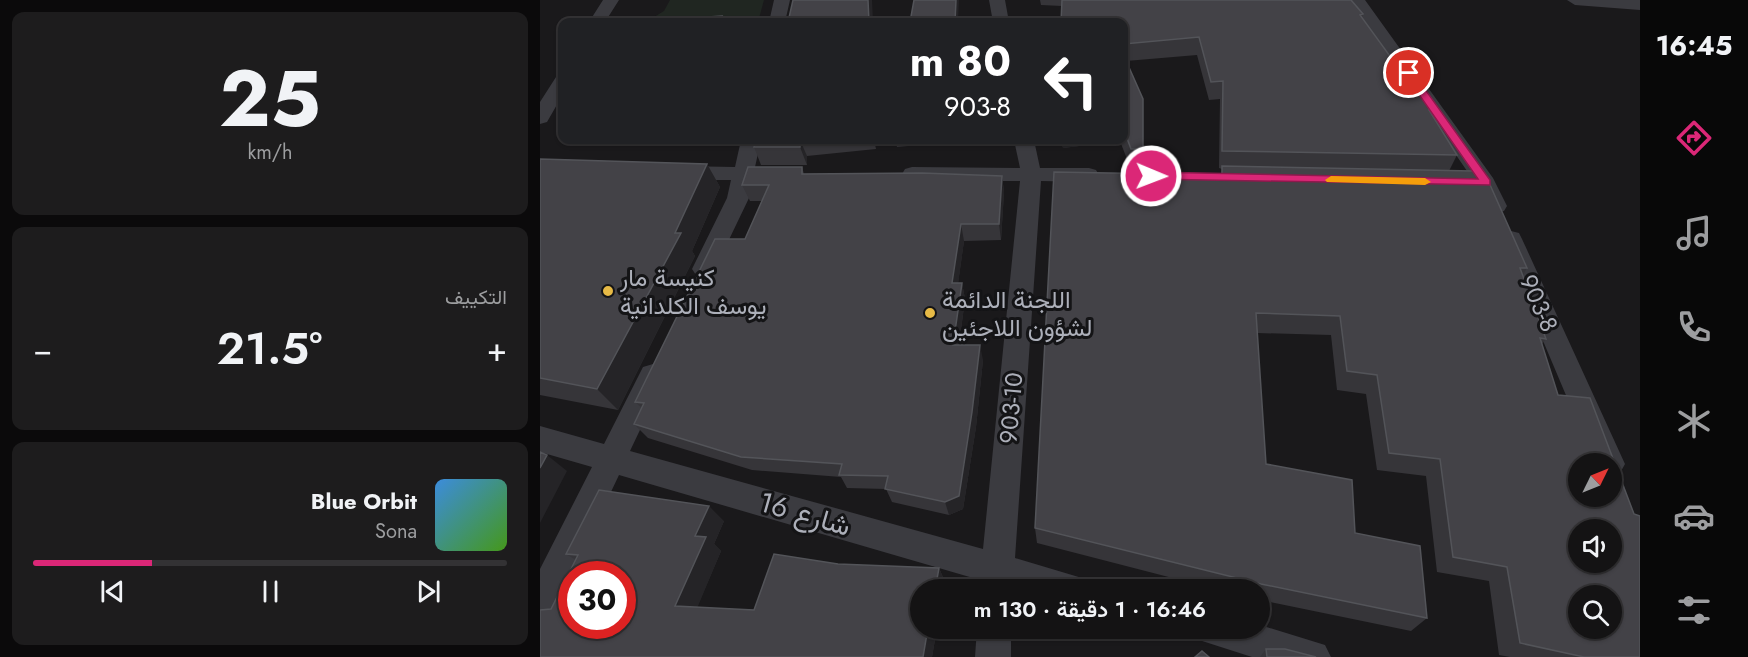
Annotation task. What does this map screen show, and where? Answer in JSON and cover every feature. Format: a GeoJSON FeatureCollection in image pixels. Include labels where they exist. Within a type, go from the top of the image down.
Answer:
{"type":"FeatureCollection","features":[{"type":"Feature","properties":{"kind":"street"},"geometry":{"type":"LineString","coordinates":[[600,18],[611,0]]}},
{"type":"Feature","properties":{"kind":"street"},"geometry":{"type":"LineString","coordinates":[[778,18],[782,0]]}},
{"type":"Feature","properties":{"kind":"street"},"geometry":{"type":"LineString","coordinates":[[997,0],[1000,18]]}},
{"type":"Feature","properties":{"kind":"street","name":"903-8"},"geometry":{"type":"LineString","coordinates":[[1357,0],[1486,183],[1606,453]]}},
{"type":"Feature","properties":{"kind":"street"},"geometry":{"type":"LineString","coordinates":[[1575,0],[1640,5]]}},
{"type":"Feature","properties":{"kind":"street"},"geometry":{"type":"LineString","coordinates":[[540,118],[558,88]]}},
{"type":"Feature","properties":{"kind":"street"},"geometry":{"type":"LineString","coordinates":[[693,292],[738,198],[749,144]]}},
{"type":"Feature","properties":{"kind":"street","name":"903-10"},"geometry":{"type":"LineString","coordinates":[[997,579],[1031,173],[1025,144]]}},
{"type":"Feature","properties":{"kind":"street"},"geometry":{"type":"LineString","coordinates":[[659,172],[800,174]]}},
{"type":"Feature","properties":{"kind":"street"},"geometry":{"type":"LineString","coordinates":[[893,174],[1115,175]]}},
{"type":"Feature","properties":{"kind":"street"},"geometry":{"type":"LineString","coordinates":[[1462,182],[1486,183]]}},
{"type":"Feature","properties":{"kind":"street"},"geometry":{"type":"LineString","coordinates":[[540,604],[663,355]]}},
{"type":"Feature","properties":{"kind":"street","name":"شارع 16"},"geometry":{"type":"LineString","coordinates":[[540,439],[612,459],[994,579]]}},
{"type":"Feature","properties":{"kind":"street"},"geometry":{"type":"LineString","coordinates":[[993,657],[994,639]]}},
{"type":"Feature","properties":{"kind":"street"},"geometry":{"type":"LineString","coordinates":[[1249,639],[1313,657]]}},
{"type":"Feature","properties":{"kind":"shaded area"},"geometry":{"type":"Polygon","coordinates":[[[670,0],[764,0],[759,18],[653,18],[664,11],[670,0]]]}},
{"type":"Feature","properties":{"kind":"building"},"geometry":{"type":"Polygon","coordinates":[[[793,0],[868,0],[869,18],[789,18],[793,0]]]}},
{"type":"Feature","properties":{"kind":"building"},"geometry":{"type":"Polygon","coordinates":[[[914,0],[956,0],[955,18],[911,18],[914,0]]]}},
{"type":"Feature","properties":{"kind":"building"},"geometry":{"type":"Polygon","coordinates":[[[1062,0],[1351,0],[1408,81],[1414,81],[1457,155],[1222,151],[1223,81],[1211,82],[1199,37],[1128,44],[1128,18],[1061,18],[1062,0]]]}},
{"type":"Feature","properties":{"kind":"building"},"geometry":{"type":"Polygon","coordinates":[[[722,16],[721,18],[691,18],[722,16]]]}},
{"type":"Feature","properties":{"kind":"building"},"geometry":{"type":"Polygon","coordinates":[[[1128,65],[1143,99],[1143,149],[1131,149],[1128,141],[1128,65]]]}},
{"type":"Feature","properties":{"kind":"building"},"geometry":{"type":"Polygon","coordinates":[[[755,144],[800,144],[800,147],[754,147],[755,144]]]}},
{"type":"Feature","properties":{"kind":"building","name":"كنيسة مار يوسف الكلدانية"},"geometry":{"type":"Polygon","coordinates":[[[540,159],[707,164],[675,233],[681,233],[597,389],[540,378],[540,159]]]}},
{"type":"Feature","properties":{"kind":"building"},"geometry":{"type":"Polygon","coordinates":[[[1222,166],[1473,171],[1487,178],[1527,268],[1520,268],[1546,339],[1540,338],[1558,395],[1590,398],[1611,453],[1568,453],[1568,507],[1622,507],[1622,482],[1634,514],[1640,516],[1640,657],[1584,657],[1520,643],[1507,567],[1453,557],[1440,459],[1389,453],[1377,375],[1347,371],[1340,316],[1256,313],[1266,464],[1352,480],[1355,533],[1420,546],[1427,618],[1270,586],[1270,579],[1241,579],[1035,528],[1054,172],[1222,175],[1222,166]]]}},
{"type":"Feature","properties":{"kind":"building"},"geometry":{"type":"Polygon","coordinates":[[[748,167],[802,167],[802,174],[922,173],[1002,176],[999,224],[961,224],[952,283],[962,283],[953,345],[980,345],[959,496],[945,502],[885,489],[888,476],[839,475],[842,464],[741,457],[634,424],[644,403],[635,402],[715,239],[745,239],[769,185],[742,185],[748,167]]]}},
{"type":"Feature","properties":{"kind":"building"},"geometry":{"type":"Polygon","coordinates":[[[540,452],[547,455],[540,468],[540,452]]]}},
{"type":"Feature","properties":{"kind":"building"},"geometry":{"type":"Polygon","coordinates":[[[599,490],[709,506],[695,536],[706,537],[675,606],[754,610],[774,554],[838,564],[939,568],[937,579],[910,579],[910,639],[926,639],[923,657],[540,657],[540,610],[551,609],[558,595],[558,639],[636,639],[636,561],[575,561],[578,555],[566,554],[599,490]]]}},
{"type":"Feature","properties":{"kind":"building"},"geometry":{"type":"Polygon","coordinates":[[[1266,649],[1285,649],[1316,657],[1267,657],[1266,649]]]}},
{"type":"Feature","properties":{"kind":"building"},"geometry":{"type":"Polygon","coordinates":[[[1202,651],[1209,657],[1195,657],[1202,651]]]}},
{"type":"Feature","properties":{"kind":"slow traffic"},"geometry":{"type":"LineString","coordinates":[[1331,180],[1425,182]]}},
{"type":"Feature","properties":{"kind":"place","name":"كنيسة مار يوسف الكلدانية"},"geometry":{"type":"Point","coordinates":[608,291]}},
{"type":"Feature","properties":{"kind":"place","name":"اللجنة الدائمة لشؤون اللاجئين"},"geometry":{"type":"Point","coordinates":[930,313]}},
{"type":"Feature","properties":{"kind":"route"},"geometry":{"type":"LineString","coordinates":[[1151,176],[1486,183],[1409,73]]}}]}
